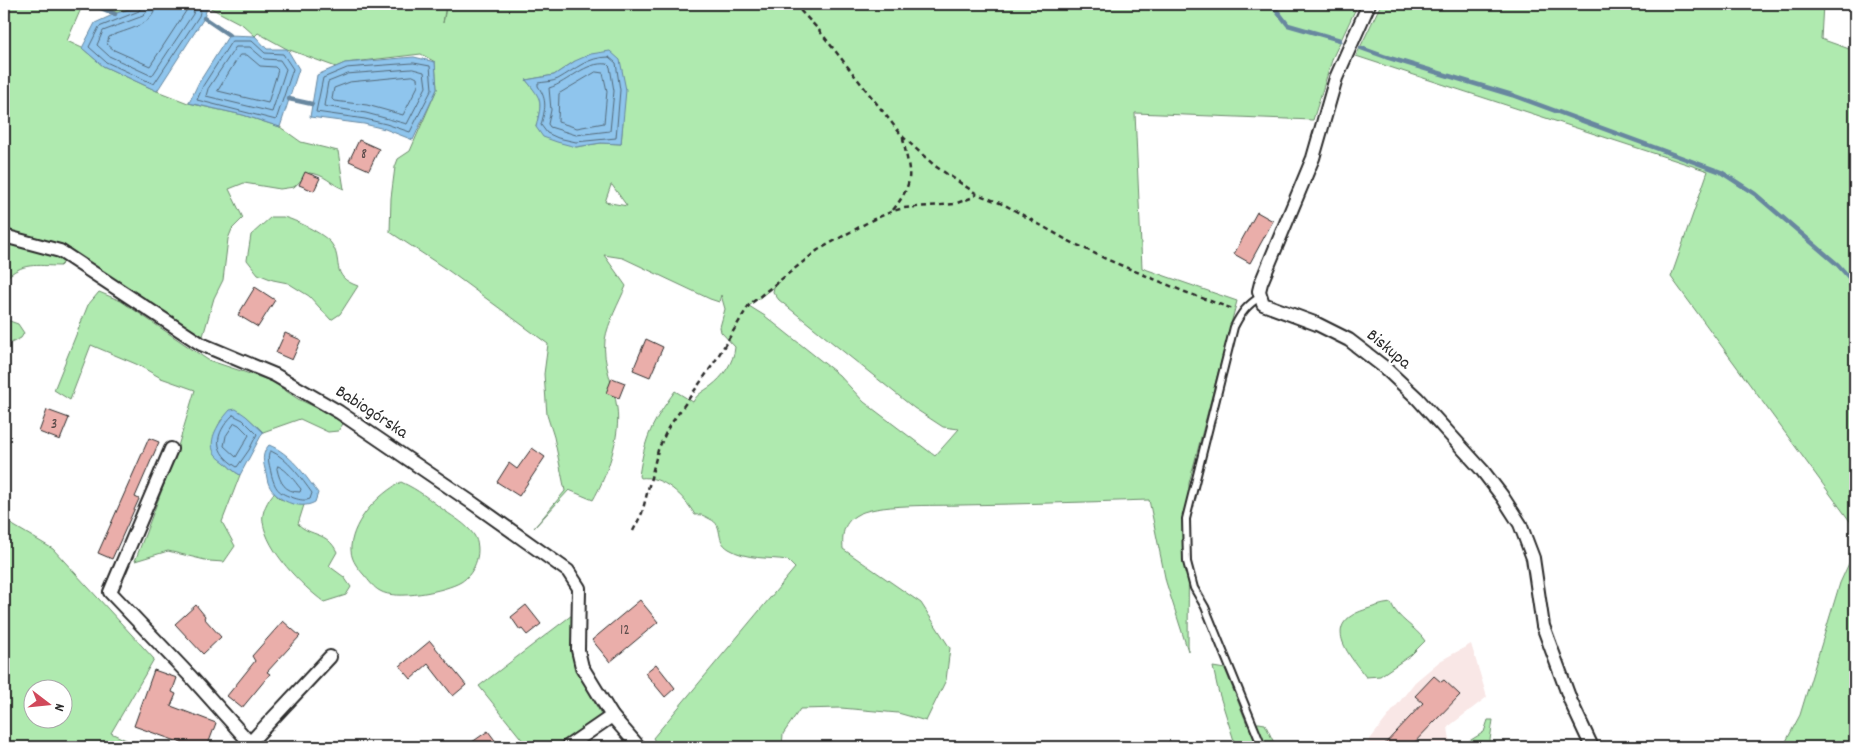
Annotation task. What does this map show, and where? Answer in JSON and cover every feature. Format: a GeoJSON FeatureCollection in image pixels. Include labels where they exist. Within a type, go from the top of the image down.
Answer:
{"type":"FeatureCollection","features":[{"type":"Feature","properties":{"kind":"street"},"geometry":{"type":"LineString","coordinates":[[1260,297],[1261,284],[1313,158],[1336,78],[1369,4]]}},
{"type":"Feature","properties":{"kind":"street","name":"Babiogórska"},"geometry":{"type":"LineString","coordinates":[[4,236],[60,251],[200,344],[275,374],[331,407],[471,502],[568,571],[579,588],[578,650],[582,667],[612,716],[639,747]]}},
{"type":"Feature","properties":{"kind":"street","name":"Biskupa"},"geometry":{"type":"LineString","coordinates":[[1260,297],[1262,304],[1317,324],[1348,340],[1384,367],[1417,398],[1482,470],[1502,496],[1520,524],[1533,558],[1543,626],[1570,702],[1592,747]]}},
{"type":"Feature","properties":{"kind":"street"},"geometry":{"type":"LineString","coordinates":[[172,448],[110,592],[192,677],[248,745],[330,657]]}},
{"type":"Feature","properties":{"kind":"street"},"geometry":{"type":"LineString","coordinates":[[567,747],[612,716]]}},
{"type":"Feature","properties":{"kind":"lane"},"geometry":{"type":"LineString","coordinates":[[1260,297],[1248,305],[1234,327],[1186,519],[1187,562],[1194,588],[1206,607],[1262,747]]}},
{"type":"Feature","properties":{"kind":"path"},"geometry":{"type":"LineString","coordinates":[[794,4],[818,29],[903,137],[935,166],[978,194],[1005,205],[1065,240],[1185,292],[1230,306],[1241,314]]}},
{"type":"Feature","properties":{"kind":"path"},"geometry":{"type":"LineString","coordinates":[[892,211],[909,186],[910,172],[903,137]]}},
{"type":"Feature","properties":{"kind":"path"},"geometry":{"type":"LineString","coordinates":[[633,531],[642,513],[658,450],[668,428],[714,364],[749,305],[818,250],[892,211],[904,208],[954,204],[978,194]]}},
{"type":"Feature","properties":{"kind":"shaded area"},"geometry":{"type":"Polygon","coordinates":[[[1471,644],[1487,697],[1448,727],[1451,747],[1364,747],[1415,682],[1440,661],[1471,644]]]}},
{"type":"Feature","properties":{"kind":"green space"},"geometry":{"type":"Polygon","coordinates":[[[4,4],[83,4],[67,41],[82,48],[103,66],[188,103],[243,115],[280,127],[301,142],[338,151],[344,189],[319,175],[309,173],[294,187],[280,189],[244,183],[229,189],[243,218],[232,229],[228,239],[223,280],[214,298],[203,336],[136,296],[72,254],[60,266],[37,265],[24,267],[4,280],[4,4]]]}},
{"type":"Feature","properties":{"kind":"green space"},"geometry":{"type":"Polygon","coordinates":[[[101,4],[144,4],[117,13],[101,4]]]}},
{"type":"Feature","properties":{"kind":"green space"},"geometry":{"type":"Polygon","coordinates":[[[203,4],[446,4],[443,23],[447,4],[1358,4],[1333,57],[1313,120],[1135,113],[1142,268],[1237,301],[1189,483],[1188,651],[1166,582],[1149,500],[906,506],[876,509],[864,512],[851,519],[843,535],[843,549],[921,603],[950,648],[946,680],[926,721],[898,713],[841,708],[800,709],[783,734],[782,747],[658,747],[653,738],[795,568],[787,560],[750,557],[729,549],[722,542],[715,522],[703,516],[695,515],[679,494],[665,483],[649,478],[640,478],[639,476],[644,450],[655,421],[675,391],[693,402],[720,378],[730,364],[735,347],[721,332],[720,327],[725,309],[721,295],[719,302],[710,299],[623,258],[604,255],[626,286],[611,319],[605,340],[605,358],[616,399],[618,419],[612,456],[593,500],[569,490],[534,528],[565,491],[554,437],[547,415],[544,374],[548,344],[449,271],[390,232],[391,198],[395,167],[398,159],[410,151],[437,89],[435,62],[421,54],[345,63],[336,67],[287,49],[258,33],[255,36],[243,25],[203,4]],[[575,61],[554,75],[526,80],[540,97],[540,109],[536,127],[576,147],[601,143],[621,144],[623,121],[575,61]],[[612,185],[605,202],[627,206],[612,185]],[[780,282],[749,306],[765,316],[839,375],[864,402],[935,456],[959,429],[943,427],[914,408],[779,300],[773,292],[774,287],[780,282]]]}},
{"type":"Feature","properties":{"kind":"green space"},"geometry":{"type":"Polygon","coordinates":[[[1381,4],[1823,4],[1821,39],[1855,51],[1855,528],[1671,277],[1708,171],[1356,56],[1381,4]]]}},
{"type":"Feature","properties":{"kind":"green space"},"geometry":{"type":"Polygon","coordinates":[[[271,217],[283,217],[294,221],[316,231],[327,239],[335,250],[338,268],[343,278],[358,286],[340,314],[331,320],[309,296],[288,283],[258,274],[247,260],[251,235],[271,217]]]}},
{"type":"Feature","properties":{"kind":"green space"},"geometry":{"type":"Polygon","coordinates":[[[99,292],[121,301],[208,360],[271,381],[298,399],[345,421],[338,431],[328,432],[300,419],[263,432],[246,416],[221,420],[215,432],[214,447],[220,457],[240,475],[222,522],[235,546],[224,562],[209,561],[168,551],[135,561],[176,453],[195,390],[161,378],[136,364],[91,345],[70,400],[54,390],[88,305],[99,292]]]}},
{"type":"Feature","properties":{"kind":"green space"},"geometry":{"type":"Polygon","coordinates":[[[4,319],[18,324],[24,333],[21,338],[11,343],[4,340],[4,319]]]}},
{"type":"Feature","properties":{"kind":"green space"},"geometry":{"type":"Polygon","coordinates":[[[401,482],[413,488],[464,524],[474,535],[478,547],[477,560],[471,573],[461,582],[444,589],[421,594],[387,594],[374,586],[356,565],[351,554],[351,546],[357,526],[368,509],[376,501],[401,482]]]}},
{"type":"Feature","properties":{"kind":"green space"},"geometry":{"type":"Polygon","coordinates":[[[274,493],[280,499],[304,505],[298,524],[308,531],[324,537],[333,545],[337,552],[329,566],[344,577],[351,587],[346,595],[324,602],[296,577],[278,556],[266,533],[263,522],[266,506],[274,493]]]}},
{"type":"Feature","properties":{"kind":"green space"},"geometry":{"type":"Polygon","coordinates":[[[4,520],[53,549],[154,659],[111,733],[141,747],[4,747],[4,520]]]}},
{"type":"Feature","properties":{"kind":"green space"},"geometry":{"type":"Polygon","coordinates":[[[1855,550],[1855,747],[1783,747],[1800,715],[1840,583],[1855,550]]]}},
{"type":"Feature","properties":{"kind":"green space"},"geometry":{"type":"Polygon","coordinates":[[[1391,603],[1402,619],[1425,641],[1411,655],[1380,676],[1366,677],[1346,649],[1341,631],[1344,623],[1351,616],[1364,610],[1391,603]]]}},
{"type":"Feature","properties":{"kind":"green space"},"geometry":{"type":"Polygon","coordinates":[[[572,615],[574,665],[602,716],[556,747],[528,747],[479,686],[572,615]]]}},
{"type":"Feature","properties":{"kind":"green space"},"geometry":{"type":"Polygon","coordinates":[[[1213,667],[1225,669],[1247,724],[1265,724],[1276,747],[1236,747],[1218,690],[1213,667]]]}},
{"type":"Feature","properties":{"kind":"green space"},"geometry":{"type":"Polygon","coordinates":[[[1488,720],[1493,720],[1490,740],[1491,747],[1463,747],[1466,743],[1484,732],[1488,720]]]}},
{"type":"Feature","properties":{"kind":"water"},"geometry":{"type":"Polygon","coordinates":[[[144,4],[208,4],[204,18],[157,91],[103,66],[82,48],[95,23],[144,4]]]}},
{"type":"Feature","properties":{"kind":"water"},"geometry":{"type":"Polygon","coordinates":[[[229,35],[255,36],[267,49],[287,49],[299,69],[280,127],[243,115],[189,103],[198,84],[229,35]]]}},
{"type":"Feature","properties":{"kind":"water"},"geometry":{"type":"Polygon","coordinates":[[[610,51],[620,60],[626,90],[621,144],[601,143],[576,147],[543,137],[536,127],[540,102],[526,80],[554,75],[575,61],[591,54],[610,51]]]}},
{"type":"Feature","properties":{"kind":"water"},"geometry":{"type":"Polygon","coordinates":[[[414,57],[435,62],[437,89],[413,140],[385,129],[364,124],[310,117],[317,75],[345,63],[414,57]]]}},
{"type":"Feature","properties":{"kind":"water"},"geometry":{"type":"Polygon","coordinates":[[[236,409],[263,432],[240,475],[216,456],[212,445],[214,434],[220,423],[230,410],[236,409]]]}},
{"type":"Feature","properties":{"kind":"water"},"geometry":{"type":"Polygon","coordinates":[[[269,445],[284,453],[302,472],[318,493],[315,502],[295,505],[282,499],[272,490],[268,482],[264,462],[264,455],[269,445]]]}},
{"type":"Feature","properties":{"kind":"building"},"geometry":{"type":"Polygon","coordinates":[[[359,140],[379,149],[369,170],[349,161],[359,140]]]}},
{"type":"Feature","properties":{"kind":"building"},"geometry":{"type":"Polygon","coordinates":[[[305,172],[320,178],[314,191],[299,185],[305,172]]]}},
{"type":"Feature","properties":{"kind":"building"},"geometry":{"type":"Polygon","coordinates":[[[1257,212],[1273,221],[1250,263],[1234,254],[1257,212]]]}},
{"type":"Feature","properties":{"kind":"building"},"geometry":{"type":"Polygon","coordinates":[[[255,287],[275,300],[258,327],[238,315],[255,287]]]}},
{"type":"Feature","properties":{"kind":"building"},"geometry":{"type":"Polygon","coordinates":[[[285,333],[301,340],[292,360],[276,353],[285,333]]]}},
{"type":"Feature","properties":{"kind":"building"},"geometry":{"type":"Polygon","coordinates":[[[646,339],[663,347],[650,377],[633,370],[646,339]]]}},
{"type":"Feature","properties":{"kind":"building"},"geometry":{"type":"Polygon","coordinates":[[[612,378],[625,383],[619,398],[606,393],[612,378]]]}},
{"type":"Feature","properties":{"kind":"building"},"geometry":{"type":"Polygon","coordinates":[[[47,410],[69,418],[60,440],[39,432],[47,410]]]}},
{"type":"Feature","properties":{"kind":"building"},"geometry":{"type":"Polygon","coordinates":[[[149,438],[159,442],[135,497],[139,499],[112,559],[98,553],[149,438]]]}},
{"type":"Feature","properties":{"kind":"building"},"geometry":{"type":"Polygon","coordinates":[[[532,448],[545,457],[519,496],[497,482],[509,463],[517,469],[532,448]]]}},
{"type":"Feature","properties":{"kind":"building"},"geometry":{"type":"Polygon","coordinates":[[[640,600],[658,622],[610,662],[592,640],[640,600]]]}},
{"type":"Feature","properties":{"kind":"building"},"geometry":{"type":"Polygon","coordinates":[[[196,605],[205,616],[204,618],[221,637],[203,654],[175,624],[196,605]]]}},
{"type":"Feature","properties":{"kind":"building"},"geometry":{"type":"Polygon","coordinates":[[[526,605],[541,624],[527,635],[522,629],[520,630],[511,617],[526,605]]]}},
{"type":"Feature","properties":{"kind":"building"},"geometry":{"type":"Polygon","coordinates":[[[283,621],[300,636],[267,672],[270,674],[242,708],[227,696],[255,661],[252,656],[283,621]]]}},
{"type":"Feature","properties":{"kind":"building"},"geometry":{"type":"Polygon","coordinates":[[[430,641],[466,685],[453,696],[428,664],[411,679],[400,666],[430,641]]]}},
{"type":"Feature","properties":{"kind":"building"},"geometry":{"type":"Polygon","coordinates":[[[656,664],[675,688],[665,697],[645,673],[656,664]]]}},
{"type":"Feature","properties":{"kind":"building"},"geometry":{"type":"Polygon","coordinates":[[[154,670],[177,678],[172,692],[176,694],[171,706],[216,723],[207,747],[193,747],[134,726],[154,670]]]}},
{"type":"Feature","properties":{"kind":"building"},"geometry":{"type":"Polygon","coordinates":[[[1434,676],[1441,682],[1444,680],[1460,695],[1410,747],[1382,747],[1423,703],[1415,696],[1434,676]]]}},
{"type":"Feature","properties":{"kind":"building"},"geometry":{"type":"Polygon","coordinates":[[[488,731],[500,747],[465,747],[488,731]]]}},
{"type":"Feature","properties":{"kind":"waterway"},"geometry":{"type":"LineString","coordinates":[[92,4],[115,14]]}},
{"type":"Feature","properties":{"kind":"waterway"},"geometry":{"type":"LineString","coordinates":[[1272,4],[1288,25],[1340,40]]}},
{"type":"Feature","properties":{"kind":"waterway"},"geometry":{"type":"LineString","coordinates":[[204,18],[229,35]]}},
{"type":"Feature","properties":{"kind":"waterway"},"geometry":{"type":"LineString","coordinates":[[1361,48],[1512,95],[1721,172],[1755,194],[1838,265],[1855,284]]}},
{"type":"Feature","properties":{"kind":"waterway"},"geometry":{"type":"LineString","coordinates":[[289,99],[312,104]]}}]}
